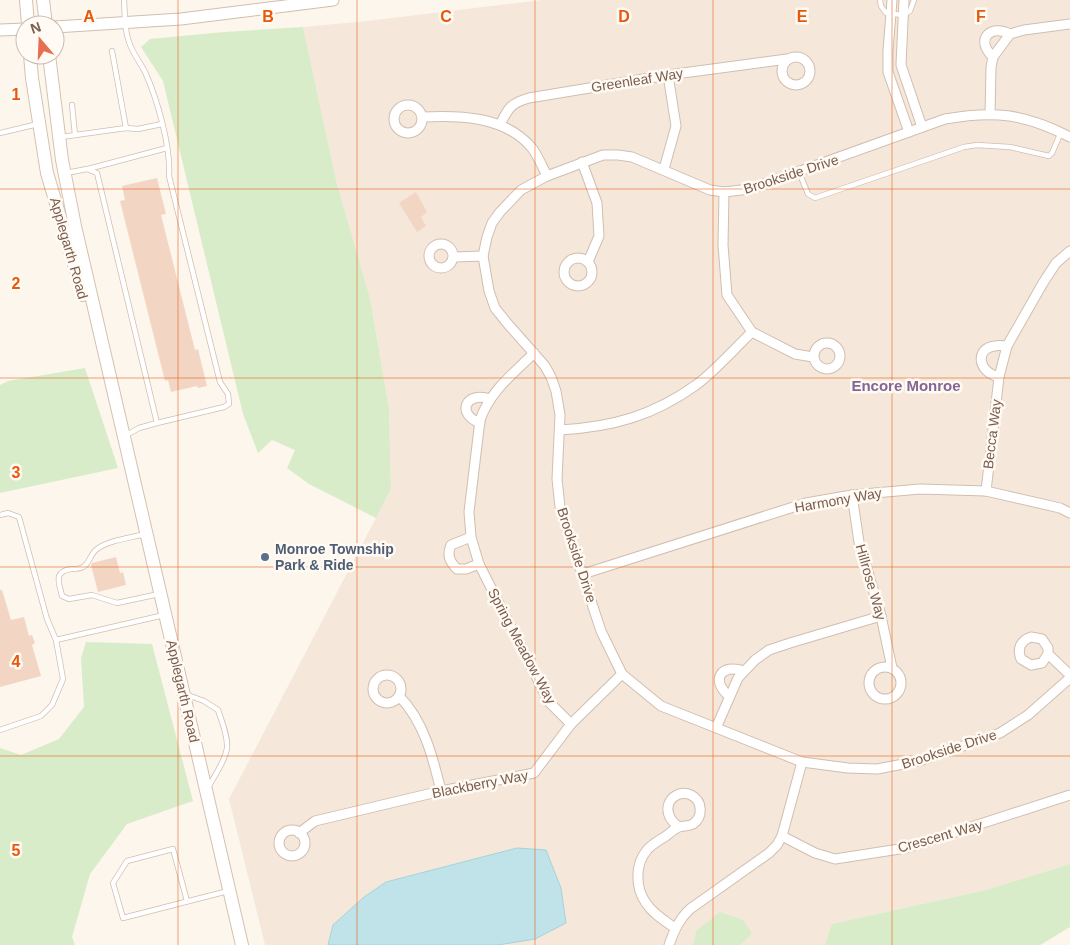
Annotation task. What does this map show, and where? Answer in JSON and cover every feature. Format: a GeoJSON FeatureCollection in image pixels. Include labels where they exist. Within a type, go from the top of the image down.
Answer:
{"type":"FeatureCollection","features":[{"type":"Feature","properties":{"kind":"main road"},"geometry":{"type":"LineString","coordinates":[[26,0],[27,15]]}},
{"type":"Feature","properties":{"kind":"main road"},"geometry":{"type":"LineString","coordinates":[[43,0],[45,15]]}},
{"type":"Feature","properties":{"kind":"main road","name":"Applegarth Road"},"geometry":{"type":"LineString","coordinates":[[31,65],[47,173],[124,437]]}},
{"type":"Feature","properties":{"kind":"main road","name":"Applegarth Road"},"geometry":{"type":"LineString","coordinates":[[50,65],[64,174],[75,226],[242,945]]}},
{"type":"Feature","properties":{"kind":"street"},"geometry":{"type":"LineString","coordinates":[[65,26],[181,19],[333,0]]}},
{"type":"Feature","properties":{"kind":"street"},"geometry":{"type":"LineString","coordinates":[[892,0],[888,72],[909,132]]}},
{"type":"Feature","properties":{"kind":"street"},"geometry":{"type":"LineString","coordinates":[[904,0],[901,65],[922,127]]}},
{"type":"Feature","properties":{"kind":"street"},"geometry":{"type":"LineString","coordinates":[[990,114],[993,57],[1010,34],[1024,30],[1070,24]]}},
{"type":"Feature","properties":{"kind":"street"},"geometry":{"type":"LineString","coordinates":[[0,30],[15,29]]}},
{"type":"Feature","properties":{"kind":"street"},"geometry":{"type":"LineString","coordinates":[[993,57],[986,50],[984,44],[987,35],[992,32],[1004,31],[1010,34]]}},
{"type":"Feature","properties":{"kind":"street","name":"Greenleaf Way"},"geometry":{"type":"LineString","coordinates":[[500,125],[508,109],[516,102],[529,98],[787,58]]}},
{"type":"Feature","properties":{"kind":"street"},"geometry":{"type":"LineString","coordinates":[[664,169],[676,126],[668,75]]}},
{"type":"Feature","properties":{"kind":"street","name":"Brookside Drive"},"geometry":{"type":"LineString","coordinates":[[1070,137],[1030,119],[990,114],[970,115],[922,127],[741,191],[724,192],[698,186],[664,169],[632,157],[603,155],[547,176],[521,190],[500,212],[490,230],[483,256],[489,291],[495,308],[548,372],[556,391],[560,414],[557,479],[560,507],[601,631],[622,674],[661,706],[802,762],[848,768],[877,769],[919,761],[1000,733],[1028,715],[1070,676]]}},
{"type":"Feature","properties":{"kind":"street"},"geometry":{"type":"LineString","coordinates":[[422,116],[475,118],[500,125],[519,136],[531,147],[547,176]]}},
{"type":"Feature","properties":{"kind":"street"},"geometry":{"type":"LineString","coordinates":[[582,162],[597,202],[599,236],[588,262]]}},
{"type":"Feature","properties":{"kind":"street"},"geometry":{"type":"LineString","coordinates":[[724,192],[723,245],[727,295],[752,332],[795,354],[813,357]]}},
{"type":"Feature","properties":{"kind":"street","name":"Becca Way"},"geometry":{"type":"LineString","coordinates":[[986,491],[999,377],[1007,346],[1056,263],[1070,250]]}},
{"type":"Feature","properties":{"kind":"street"},"geometry":{"type":"LineString","coordinates":[[454,257],[483,256]]}},
{"type":"Feature","properties":{"kind":"street"},"geometry":{"type":"LineString","coordinates":[[560,430],[591,428],[611,424],[640,416],[671,401],[698,384],[752,332]]}},
{"type":"Feature","properties":{"kind":"street"},"geometry":{"type":"LineString","coordinates":[[999,377],[989,374],[983,368],[981,362],[983,353],[988,348],[994,346],[1007,346]]}},
{"type":"Feature","properties":{"kind":"street","name":"Spring Meadow Way"},"geometry":{"type":"LineString","coordinates":[[534,353],[490,399],[485,407],[480,423],[469,512],[470,537],[479,564],[549,702],[571,724]]}},
{"type":"Feature","properties":{"kind":"street"},"geometry":{"type":"LineString","coordinates":[[480,423],[469,417],[466,412],[468,401],[480,396],[490,399]]}},
{"type":"Feature","properties":{"kind":"street","name":"Harmony Way"},"geometry":{"type":"LineString","coordinates":[[583,574],[806,503],[852,495],[920,489],[986,491],[1060,508],[1070,513]]}},
{"type":"Feature","properties":{"kind":"street","name":"Hillrose Way"},"geometry":{"type":"LineString","coordinates":[[852,495],[859,542],[882,616],[892,668]]}},
{"type":"Feature","properties":{"kind":"street"},"geometry":{"type":"LineString","coordinates":[[470,537],[451,545],[448,557],[457,568],[466,569],[479,564]]}},
{"type":"Feature","properties":{"kind":"street"},"geometry":{"type":"LineString","coordinates":[[716,728],[738,678],[755,660],[769,650],[882,616]]}},
{"type":"Feature","properties":{"kind":"street"},"geometry":{"type":"LineString","coordinates":[[1048,654],[1070,676]]}},
{"type":"Feature","properties":{"kind":"street"},"geometry":{"type":"LineString","coordinates":[[730,696],[721,689],[719,683],[723,671],[734,668],[744,671]]}},
{"type":"Feature","properties":{"kind":"street","name":"Blackberry Way"},"geometry":{"type":"LineString","coordinates":[[299,832],[315,820],[441,791],[534,773],[571,724],[622,674]]}},
{"type":"Feature","properties":{"kind":"street"},"geometry":{"type":"LineString","coordinates":[[399,696],[409,706],[430,747],[441,791]]}},
{"type":"Feature","properties":{"kind":"street"},"geometry":{"type":"LineString","coordinates":[[669,945],[675,928],[690,908],[769,853],[777,845],[782,836],[802,762]]}},
{"type":"Feature","properties":{"kind":"street","name":"Crescent Way"},"geometry":{"type":"LineString","coordinates":[[782,836],[815,853],[835,859],[906,848],[1070,795]]}},
{"type":"Feature","properties":{"kind":"street"},"geometry":{"type":"LineString","coordinates":[[675,928],[646,904],[640,894],[638,880],[639,865],[649,848],[679,827]]}},
{"type":"Feature","properties":{"kind":"lane"},"geometry":{"type":"LineString","coordinates":[[124,0],[129,43],[154,92],[170,164],[169,176],[220,382],[228,394],[229,400],[229,404],[224,407],[139,428],[124,437]]}},
{"type":"Feature","properties":{"kind":"lane"},"geometry":{"type":"LineString","coordinates":[[880,0],[883,10],[890,14],[903,15],[910,11],[914,0]]}},
{"type":"Feature","properties":{"kind":"lane"},"geometry":{"type":"LineString","coordinates":[[112,52],[126,128]]}},
{"type":"Feature","properties":{"kind":"lane"},"geometry":{"type":"LineString","coordinates":[[72,105],[75,135]]}},
{"type":"Feature","properties":{"kind":"lane"},"geometry":{"type":"LineString","coordinates":[[0,133],[40,124]]}},
{"type":"Feature","properties":{"kind":"lane"},"geometry":{"type":"LineString","coordinates":[[59,137],[126,128],[138,129],[162,124]]}},
{"type":"Feature","properties":{"kind":"lane"},"geometry":{"type":"LineString","coordinates":[[799,172],[808,194],[815,198],[964,147],[978,145],[1010,147],[1049,156],[1060,132]]}},
{"type":"Feature","properties":{"kind":"lane"},"geometry":{"type":"LineString","coordinates":[[64,174],[167,148]]}},
{"type":"Feature","properties":{"kind":"lane"},"geometry":{"type":"LineString","coordinates":[[87,169],[97,173],[157,423]]}},
{"type":"Feature","properties":{"kind":"lane"},"geometry":{"type":"LineString","coordinates":[[0,515],[8,513],[19,517],[47,619],[56,640],[63,679],[52,705],[41,716],[0,730]]}},
{"type":"Feature","properties":{"kind":"lane"},"geometry":{"type":"LineString","coordinates":[[146,534],[94,550],[89,561],[82,568],[64,570],[60,573],[58,579],[62,596],[69,599],[92,596],[117,603],[160,594]]}},
{"type":"Feature","properties":{"kind":"lane"},"geometry":{"type":"LineString","coordinates":[[56,640],[165,615]]}},
{"type":"Feature","properties":{"kind":"lane"},"geometry":{"type":"LineString","coordinates":[[184,694],[204,701],[218,710],[225,733],[226,748],[222,761],[206,791]]}},
{"type":"Feature","properties":{"kind":"lane"},"geometry":{"type":"LineString","coordinates":[[187,902],[173,848],[127,861],[113,883],[123,918],[187,902],[230,890]]}},
{"type":"Feature","properties":{"kind":"shaded area"},"geometry":{"type":"Polygon","coordinates":[[[542,0],[1070,0],[1070,864],[986,890],[833,924],[825,945],[740,945],[752,934],[696,931],[693,945],[265,945],[229,799],[391,489],[389,409],[370,298],[337,184],[303,27],[542,0]]]}},
{"type":"Feature","properties":{"kind":"green space"},"geometry":{"type":"Polygon","coordinates":[[[303,27],[337,184],[370,298],[389,409],[391,489],[376,518],[309,484],[287,468],[295,450],[272,440],[258,453],[243,414],[163,81],[141,47],[150,39],[303,27]]]}},
{"type":"Feature","properties":{"kind":"green space"},"geometry":{"type":"Polygon","coordinates":[[[85,368],[118,468],[0,493],[0,385],[8,381],[85,368]]]}},
{"type":"Feature","properties":{"kind":"green space"},"geometry":{"type":"Polygon","coordinates":[[[86,642],[152,644],[193,801],[127,824],[90,874],[72,937],[75,945],[0,945],[0,748],[21,755],[59,739],[84,707],[81,658],[86,642]]]}},
{"type":"Feature","properties":{"kind":"green space"},"geometry":{"type":"Polygon","coordinates":[[[1070,864],[1070,927],[1040,945],[825,945],[832,924],[986,890],[1070,864]]]}},
{"type":"Feature","properties":{"kind":"green space"},"geometry":{"type":"Polygon","coordinates":[[[720,912],[743,920],[752,934],[740,945],[693,945],[696,931],[720,912]]]}},
{"type":"Feature","properties":{"kind":"water"},"geometry":{"type":"Polygon","coordinates":[[[517,848],[546,850],[561,888],[566,923],[535,939],[498,945],[328,945],[333,925],[364,897],[386,882],[517,848]]]}},
{"type":"Feature","properties":{"kind":"building"},"geometry":{"type":"Polygon","coordinates":[[[157,178],[166,214],[161,215],[195,350],[198,349],[207,386],[198,388],[197,386],[171,392],[168,380],[165,381],[120,201],[125,200],[122,186],[157,178]]]}},
{"type":"Feature","properties":{"kind":"building"},"geometry":{"type":"Polygon","coordinates":[[[416,192],[427,212],[421,217],[426,226],[417,232],[399,203],[416,192]]]}},
{"type":"Feature","properties":{"kind":"building"},"geometry":{"type":"Polygon","coordinates":[[[116,557],[120,573],[123,572],[126,585],[98,592],[92,563],[116,557]]]}},
{"type":"Feature","properties":{"kind":"building"},"geometry":{"type":"Polygon","coordinates":[[[0,590],[2,590],[11,620],[24,617],[29,636],[32,635],[35,643],[32,645],[41,676],[0,687],[0,590]]]}},
{"type":"Feature","properties":{"kind":"place","name":"Monroe Township Park & Ride"},"geometry":{"type":"Point","coordinates":[265,557]}},
{"type":"Feature","properties":{"kind":"district","name":"Encore Monroe"},"geometry":{"type":"Point","coordinates":[906,385]}}]}
